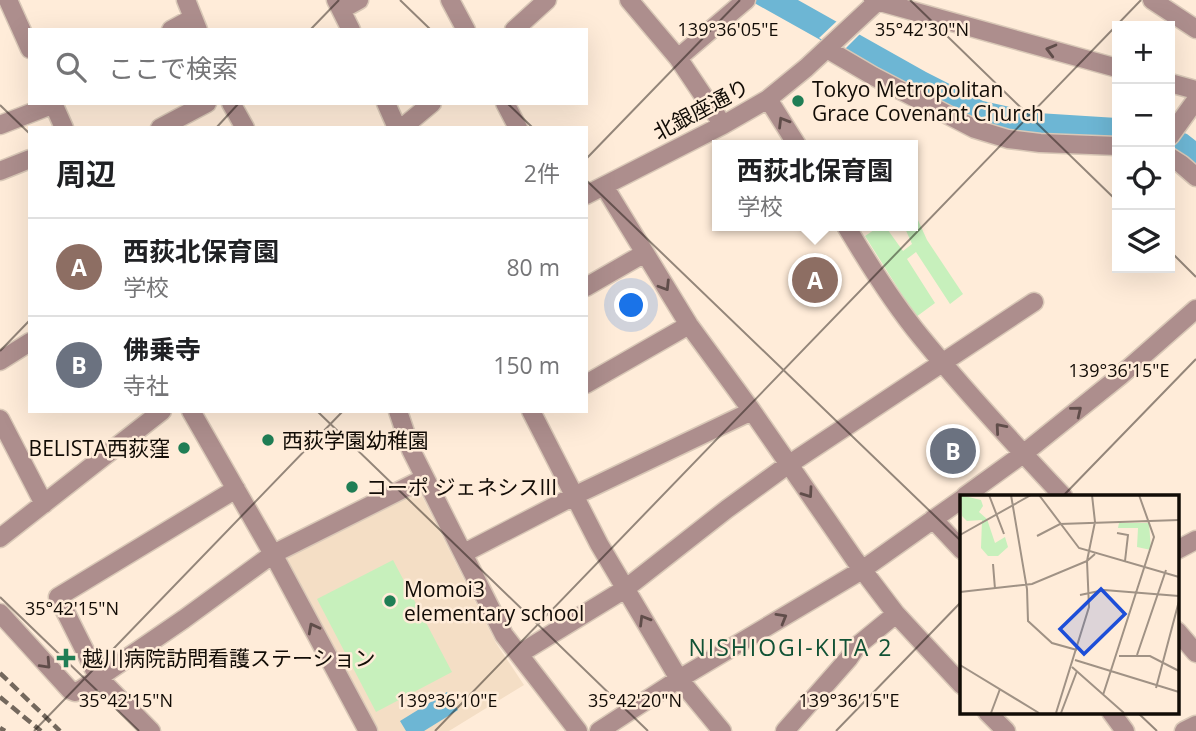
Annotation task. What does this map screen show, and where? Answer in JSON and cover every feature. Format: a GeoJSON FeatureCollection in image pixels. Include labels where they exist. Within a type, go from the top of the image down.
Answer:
{"type":"FeatureCollection","features":[{"type":"Feature","properties":{"kind":"street"},"geometry":{"type":"LineString","coordinates":[[8,0],[28,45]]}},
{"type":"Feature","properties":{"kind":"street"},"geometry":{"type":"LineString","coordinates":[[186,0],[196,24]]}},
{"type":"Feature","properties":{"kind":"street"},"geometry":{"type":"LineString","coordinates":[[350,28],[339,5],[359,0]]}},
{"type":"Feature","properties":{"kind":"street"},"geometry":{"type":"LineString","coordinates":[[450,0],[465,28]]}},
{"type":"Feature","properties":{"kind":"street"},"geometry":{"type":"LineString","coordinates":[[516,28],[547,0]]}},
{"type":"Feature","properties":{"kind":"street"},"geometry":{"type":"LineString","coordinates":[[629,0],[678,58],[723,125]]}},
{"type":"Feature","properties":{"kind":"street"},"geometry":{"type":"LineString","coordinates":[[678,58],[746,0]]}},
{"type":"Feature","properties":{"kind":"street"},"geometry":{"type":"LineString","coordinates":[[1152,0],[1196,29]]}},
{"type":"Feature","properties":{"kind":"street"},"geometry":{"type":"LineString","coordinates":[[876,1],[1112,67]]}},
{"type":"Feature","properties":{"kind":"street","name":"北銀座通り"},"geometry":{"type":"LineString","coordinates":[[588,194],[768,99],[829,48],[876,1]]}},
{"type":"Feature","properties":{"kind":"street"},"geometry":{"type":"LineString","coordinates":[[829,48],[873,76],[975,129],[1008,139],[1040,144],[1112,146]]}},
{"type":"Feature","properties":{"kind":"street"},"geometry":{"type":"LineString","coordinates":[[1174,84],[1196,90]]}},
{"type":"Feature","properties":{"kind":"street"},"geometry":{"type":"LineString","coordinates":[[768,99],[794,140]]}},
{"type":"Feature","properties":{"kind":"street"},"geometry":{"type":"LineString","coordinates":[[1175,129],[1196,100]]}},
{"type":"Feature","properties":{"kind":"street"},"geometry":{"type":"LineString","coordinates":[[0,125],[50,105]]}},
{"type":"Feature","properties":{"kind":"street"},"geometry":{"type":"LineString","coordinates":[[53,105],[63,126]]}},
{"type":"Feature","properties":{"kind":"street"},"geometry":{"type":"LineString","coordinates":[[164,126],[203,105]]}},
{"type":"Feature","properties":{"kind":"street"},"geometry":{"type":"LineString","coordinates":[[232,105],[244,126]]}},
{"type":"Feature","properties":{"kind":"street"},"geometry":{"type":"LineString","coordinates":[[387,105],[399,126]]}},
{"type":"Feature","properties":{"kind":"street"},"geometry":{"type":"LineString","coordinates":[[403,126],[429,105]]}},
{"type":"Feature","properties":{"kind":"street"},"geometry":{"type":"LineString","coordinates":[[506,105],[517,126]]}},
{"type":"Feature","properties":{"kind":"street"},"geometry":{"type":"LineString","coordinates":[[0,172],[28,160]]}},
{"type":"Feature","properties":{"kind":"street"},"geometry":{"type":"LineString","coordinates":[[1175,160],[1196,177]]}},
{"type":"Feature","properties":{"kind":"street"},"geometry":{"type":"LineString","coordinates":[[604,186],[689,325],[862,570],[895,614],[960,684]]}},
{"type":"Feature","properties":{"kind":"street"},"geometry":{"type":"LineString","coordinates":[[849,231],[919,335],[1062,495]]}},
{"type":"Feature","properties":{"kind":"street"},"geometry":{"type":"LineString","coordinates":[[588,286],[645,253]]}},
{"type":"Feature","properties":{"kind":"street"},"geometry":{"type":"LineString","coordinates":[[519,654],[625,589],[788,465],[1034,302]]}},
{"type":"Feature","properties":{"kind":"street"},"geometry":{"type":"LineString","coordinates":[[967,495],[1120,376],[1196,309]]}},
{"type":"Feature","properties":{"kind":"street"},"geometry":{"type":"LineString","coordinates":[[588,383],[689,325]]}},
{"type":"Feature","properties":{"kind":"street"},"geometry":{"type":"LineString","coordinates":[[0,361],[28,343]]}},
{"type":"Feature","properties":{"kind":"street"},"geometry":{"type":"LineString","coordinates":[[464,553],[752,411]]}},
{"type":"Feature","properties":{"kind":"street"},"geometry":{"type":"LineString","coordinates":[[0,538],[159,413]]}},
{"type":"Feature","properties":{"kind":"street"},"geometry":{"type":"LineString","coordinates":[[192,413],[273,554],[368,731]]}},
{"type":"Feature","properties":{"kind":"street"},"geometry":{"type":"LineString","coordinates":[[535,413],[599,544],[625,589],[679,678],[722,731]]}},
{"type":"Feature","properties":{"kind":"street"},"geometry":{"type":"LineString","coordinates":[[405,414],[411,450],[504,635],[578,731]]}},
{"type":"Feature","properties":{"kind":"street"},"geometry":{"type":"LineString","coordinates":[[0,419],[44,503]]}},
{"type":"Feature","properties":{"kind":"street"},"geometry":{"type":"LineString","coordinates":[[0,613],[70,690],[75,692],[184,619],[273,554],[425,478]]}},
{"type":"Feature","properties":{"kind":"street"},"geometry":{"type":"LineString","coordinates":[[151,731],[98,677],[58,597],[236,489]]}},
{"type":"Feature","properties":{"kind":"street"},"geometry":{"type":"LineString","coordinates":[[598,731],[679,678],[862,570],[960,500]]}},
{"type":"Feature","properties":{"kind":"street"},"geometry":{"type":"LineString","coordinates":[[933,519],[960,549]]}},
{"type":"Feature","properties":{"kind":"street"},"geometry":{"type":"LineString","coordinates":[[1178,549],[1196,540]]}},
{"type":"Feature","properties":{"kind":"street"},"geometry":{"type":"LineString","coordinates":[[785,731],[857,646],[895,614]]}},
{"type":"Feature","properties":{"kind":"street"},"geometry":{"type":"LineString","coordinates":[[1178,632],[1196,653]]}},
{"type":"Feature","properties":{"kind":"street"},"geometry":{"type":"LineString","coordinates":[[989,714],[1006,731]]}},
{"type":"Feature","properties":{"kind":"street"},"geometry":{"type":"LineString","coordinates":[[1112,714],[1125,731]]}},
{"type":"Feature","properties":{"kind":"street"},"geometry":{"type":"LineString","coordinates":[[1184,731],[1196,725]]}},
{"type":"Feature","properties":{"kind":"shaded area","name":"Momoi3 elementary school"},"geometry":{"type":"Polygon","coordinates":[[[420,492],[496,643],[524,685],[449,731],[374,731],[283,560],[285,554],[420,492]]]}},
{"type":"Feature","properties":{"kind":"green space"},"geometry":{"type":"Polygon","coordinates":[[[918,220],[927,240],[963,294],[950,304],[916,252],[907,259],[935,303],[916,317],[865,236],[872,231],[889,231],[903,251],[912,244],[906,231],[918,231],[918,220]]]}},
{"type":"Feature","properties":{"kind":"green space"},"geometry":{"type":"Polygon","coordinates":[[[393,560],[452,672],[376,712],[317,599],[393,560]]]}},
{"type":"Feature","properties":{"kind":"water"},"geometry":{"type":"Polygon","coordinates":[[[749,0],[798,0],[983,101],[1038,113],[1112,118],[1112,142],[1034,137],[975,121],[915,93],[749,0]]]}},
{"type":"Feature","properties":{"kind":"water"},"geometry":{"type":"Polygon","coordinates":[[[1175,130],[1196,141],[1196,171],[1175,157],[1175,130]]]}},
{"type":"Feature","properties":{"kind":"water"},"geometry":{"type":"Polygon","coordinates":[[[447,692],[458,710],[424,731],[406,731],[400,721],[447,692]]]}},
{"type":"Feature","properties":{"kind":"pier"},"geometry":{"type":"Polygon","coordinates":[[[837,21],[861,33],[843,51],[819,38],[837,21]]]}},
{"type":"Feature","properties":{"kind":"railway"},"geometry":{"type":"LineString","coordinates":[[0,673],[60,731]]}},
{"type":"Feature","properties":{"kind":"railway"},"geometry":{"type":"LineString","coordinates":[[0,697],[41,731]]}},
{"type":"Feature","properties":{"kind":"railway"},"geometry":{"type":"LineString","coordinates":[[0,728],[5,731]]}},
{"type":"Feature","properties":{"kind":"place","name":"Tokyo Metropolitan Grace Covenant Church"},"geometry":{"type":"Point","coordinates":[798,101]}},
{"type":"Feature","properties":{"kind":"place","name":"西荻北保育園"},"geometry":{"type":"Point","coordinates":[815,280]}},
{"type":"Feature","properties":{"kind":"place","name":"西荻学園幼稚園"},"geometry":{"type":"Point","coordinates":[268,440]}},
{"type":"Feature","properties":{"kind":"place","name":"BELISTA西荻窪"},"geometry":{"type":"Point","coordinates":[184,448]}},
{"type":"Feature","properties":{"kind":"place","name":"佛乗寺"},"geometry":{"type":"Point","coordinates":[953,451]}},
{"type":"Feature","properties":{"kind":"place","name":"コーポ ジェネシスIII"},"geometry":{"type":"Point","coordinates":[352,487]}},
{"type":"Feature","properties":{"kind":"place","name":"Momoi3 elementary school"},"geometry":{"type":"Point","coordinates":[390,601]}},
{"type":"Feature","properties":{"kind":"place","name":"越川病院訪問看護ステーション"},"geometry":{"type":"Point","coordinates":[66,658]}},
{"type":"Feature","properties":{"kind":"district","name":"NISHIOGI-KITA 2"},"geometry":{"type":"Point","coordinates":[791,647]}}]}
